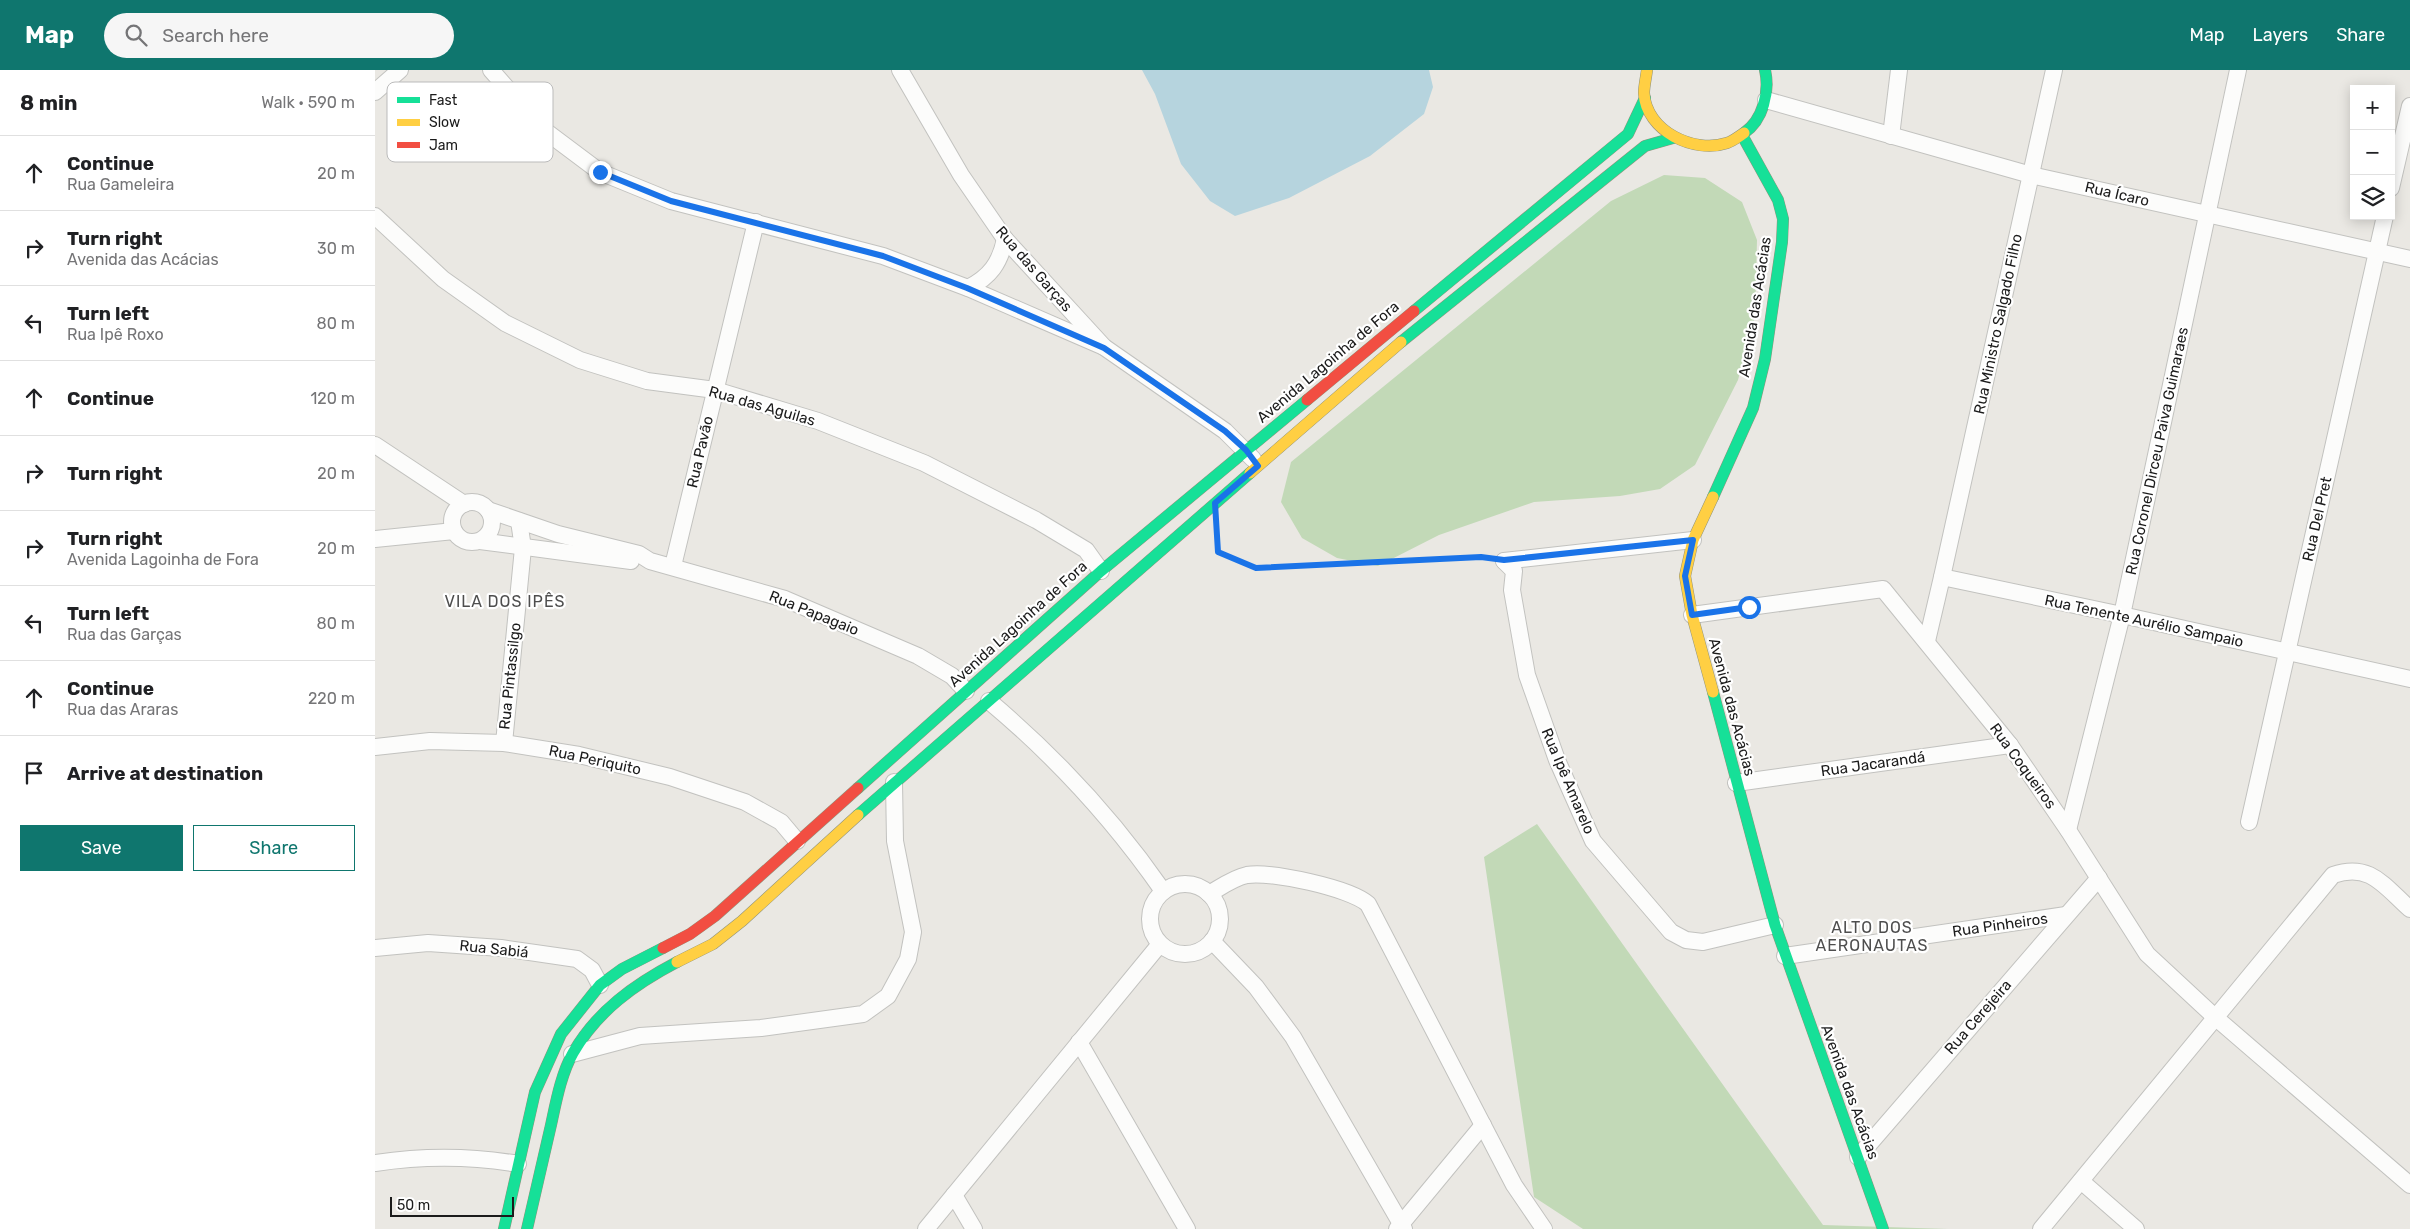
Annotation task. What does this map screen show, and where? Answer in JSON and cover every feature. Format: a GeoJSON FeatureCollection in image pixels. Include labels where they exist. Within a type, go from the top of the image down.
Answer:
{"type":"FeatureCollection","features":[{"type":"Feature","properties":{"kind":"main road"},"geometry":{"type":"LineString","coordinates":[[1647,70],[1645,98],[1656,120],[1673,138],[1690,145],[1708,147],[1726,144],[1742,135],[1757,120],[1766,100],[1767,79],[1765,70]]}},
{"type":"Feature","properties":{"kind":"main road","name":"Avenida Lagoinha de Fora"},"geometry":{"type":"LineString","coordinates":[[504,1229],[535,1092],[561,1034],[601,985],[622,968],[690,934],[715,916],[1101,571],[1628,134],[1645,98]]}},
{"type":"Feature","properties":{"kind":"main road","name":"Avenida das Acácias"},"geometry":{"type":"LineString","coordinates":[[1742,135],[1778,200],[1783,219],[1782,242],[1765,358],[1753,408],[1693,540],[1685,576],[1692,615],[1775,925],[1883,1229]]}},
{"type":"Feature","properties":{"kind":"main road"},"geometry":{"type":"LineString","coordinates":[[527,1229],[557,1097],[572,1054],[593,1024],[620,997],[652,975],[713,944],[742,921],[894,782],[989,702],[1215,503],[1413,333],[1645,146],[1673,138]]}},
{"type":"Feature","properties":{"kind":"street"},"geometry":{"type":"LineString","coordinates":[[375,92],[400,70]]}},
{"type":"Feature","properties":{"kind":"street"},"geometry":{"type":"LineString","coordinates":[[491,70],[502,82]]}},
{"type":"Feature","properties":{"kind":"street","name":"Rua das Garças"},"geometry":{"type":"LineString","coordinates":[[898,70],[961,175],[1005,240],[1104,348],[1225,431],[1246,450],[1258,466]]}},
{"type":"Feature","properties":{"kind":"street"},"geometry":{"type":"LineString","coordinates":[[1891,136],[1899,70]]}},
{"type":"Feature","properties":{"kind":"street","name":"Rua Ministro Salgado Filho"},"geometry":{"type":"LineString","coordinates":[[1942,578],[2054,70]]}},
{"type":"Feature","properties":{"kind":"street","name":"Rua Coronel Dirceu Paiva Guimaraes"},"geometry":{"type":"LineString","coordinates":[[2068,830],[2123,615],[2237,70]]}},
{"type":"Feature","properties":{"kind":"street","name":"Rua Ícaro"},"geometry":{"type":"LineString","coordinates":[[1766,100],[2031,175],[2410,259]]}},
{"type":"Feature","properties":{"kind":"street"},"geometry":{"type":"LineString","coordinates":[[2394,175],[2410,106]]}},
{"type":"Feature","properties":{"kind":"street"},"geometry":{"type":"LineString","coordinates":[[553,137],[600,172],[671,201],[883,256],[967,288],[1104,348]]}},
{"type":"Feature","properties":{"kind":"street","name":"Rua das Aguilas"},"geometry":{"type":"LineString","coordinates":[[375,216],[443,279],[505,322],[581,360],[647,381],[715,390],[819,421],[924,463],[1053,530],[1086,550],[1101,571]]}},
{"type":"Feature","properties":{"kind":"street","name":"Rua Del Pret"},"geometry":{"type":"LineString","coordinates":[[2249,822],[2384,220]]}},
{"type":"Feature","properties":{"kind":"street","name":"Rua Pavão"},"geometry":{"type":"LineString","coordinates":[[673,566],[756,222]]}},
{"type":"Feature","properties":{"kind":"street"},"geometry":{"type":"LineString","coordinates":[[967,288],[982,281],[994,269],[1002,255],[1005,240]]}},
{"type":"Feature","properties":{"kind":"street"},"geometry":{"type":"LineString","coordinates":[[375,445],[465,504]]}},
{"type":"Feature","properties":{"kind":"street"},"geometry":{"type":"LineString","coordinates":[[477,503],[488,510],[492,523],[490,531],[480,541],[465,541],[454,531],[453,517],[459,507],[465,504],[477,503]]}},
{"type":"Feature","properties":{"kind":"street","name":"Rua Papagaio"},"geometry":{"type":"LineString","coordinates":[[488,510],[558,534],[639,554],[650,561],[673,566],[794,603],[918,656],[952,676],[967,691]]}},
{"type":"Feature","properties":{"kind":"street","name":"Rua Pintassilgo"},"geometry":{"type":"LineString","coordinates":[[503,743],[523,548],[519,521]]}},
{"type":"Feature","properties":{"kind":"street"},"geometry":{"type":"LineString","coordinates":[[375,539],[454,531]]}},
{"type":"Feature","properties":{"kind":"street"},"geometry":{"type":"LineString","coordinates":[[1504,560],[1693,540]]}},
{"type":"Feature","properties":{"kind":"street","name":"Rua Papagaio"},"geometry":{"type":"LineString","coordinates":[[480,541],[639,563],[650,561]]}},
{"type":"Feature","properties":{"kind":"street","name":"Rua Ipê Amarelo"},"geometry":{"type":"LineString","coordinates":[[1504,560],[1514,571],[1512,590],[1527,676],[1557,760],[1593,841],[1671,932],[1685,940],[1703,942],[1775,925]]}},
{"type":"Feature","properties":{"kind":"street"},"geometry":{"type":"LineString","coordinates":[[1927,641],[1942,578]]}},
{"type":"Feature","properties":{"kind":"street","name":"Rua Tenente Aurélio Sampaio"},"geometry":{"type":"LineString","coordinates":[[1942,578],[2123,615],[2410,679]]}},
{"type":"Feature","properties":{"kind":"street","name":"Rua Coqueiros"},"geometry":{"type":"LineString","coordinates":[[1692,615],[1883,589],[2010,745],[2068,830],[2147,954],[2216,1018],[2410,1185]]}},
{"type":"Feature","properties":{"kind":"street"},"geometry":{"type":"LineString","coordinates":[[989,702],[1050,754],[1088,793],[1140,858],[1163,892]]}},
{"type":"Feature","properties":{"kind":"street","name":"Rua Periquito"},"geometry":{"type":"LineString","coordinates":[[375,746],[430,741],[503,743],[579,755],[670,777],[745,802],[781,822],[797,841]]}},
{"type":"Feature","properties":{"kind":"street","name":"Rua Jacarandá"},"geometry":{"type":"LineString","coordinates":[[1736,783],[2010,745]]}},
{"type":"Feature","properties":{"kind":"street"},"geometry":{"type":"LineString","coordinates":[[572,1054],[640,1036],[761,1028],[863,1014],[888,996],[908,959],[913,932],[895,841],[894,782]]}},
{"type":"Feature","properties":{"kind":"street"},"geometry":{"type":"LineString","coordinates":[[2041,1229],[2333,875],[2352,870],[2370,874],[2410,909]]}},
{"type":"Feature","properties":{"kind":"street"},"geometry":{"type":"LineString","coordinates":[[1209,894],[1236,878],[1264,874],[1349,893],[1362,899],[1373,911],[1523,1202],[1544,1229]]}},
{"type":"Feature","properties":{"kind":"street","name":"Rua Cerejeira"},"geometry":{"type":"LineString","coordinates":[[1857,1157],[2099,878]]}},
{"type":"Feature","properties":{"kind":"street"},"geometry":{"type":"LineString","coordinates":[[1178,884],[1187,884],[1195,885],[1209,894],[1218,908],[1220,917],[1219,926],[1212,941],[1199,951],[1183,955],[1174,953],[1159,944],[1151,930],[1150,913],[1152,905],[1163,892],[1178,884]]}},
{"type":"Feature","properties":{"kind":"street","name":"Rua Pinheiros"},"geometry":{"type":"LineString","coordinates":[[1785,956],[2066,915]]}},
{"type":"Feature","properties":{"kind":"street"},"geometry":{"type":"LineString","coordinates":[[1212,941],[1256,987],[1293,1036],[1400,1227],[1483,1125]]}},
{"type":"Feature","properties":{"kind":"street","name":"Rua Sabiá"},"geometry":{"type":"LineString","coordinates":[[375,948],[428,943],[501,948],[577,960],[592,970],[601,985]]}},
{"type":"Feature","properties":{"kind":"street"},"geometry":{"type":"LineString","coordinates":[[926,1229],[1159,944]]}},
{"type":"Feature","properties":{"kind":"street"},"geometry":{"type":"LineString","coordinates":[[1079,1042],[1187,1229]]}},
{"type":"Feature","properties":{"kind":"street"},"geometry":{"type":"LineString","coordinates":[[375,1163],[405,1158],[490,1159],[518,1164]]}},
{"type":"Feature","properties":{"kind":"street"},"geometry":{"type":"LineString","coordinates":[[2081,1181],[2136,1229]]}},
{"type":"Feature","properties":{"kind":"street"},"geometry":{"type":"LineString","coordinates":[[954,1195],[974,1229]]}},
{"type":"Feature","properties":{"kind":"path"},"geometry":{"type":"LineString","coordinates":[[1215,503],[1218,552],[1256,568],[1481,557],[1504,560]]}},
{"type":"Feature","properties":{"kind":"green space"},"geometry":{"type":"Polygon","coordinates":[[[1664,175],[1705,178],[1742,202],[1757,240],[1755,316],[1738,380],[1695,465],[1660,489],[1620,496],[1534,502],[1439,535],[1378,566],[1337,558],[1302,538],[1281,502],[1291,462],[1611,201],[1664,175]]]}},
{"type":"Feature","properties":{"kind":"green space"},"geometry":{"type":"Polygon","coordinates":[[[1537,824],[1823,1225],[1948,1229],[1583,1229],[1534,1197],[1484,857],[1537,824]]]}},
{"type":"Feature","properties":{"kind":"water"},"geometry":{"type":"Polygon","coordinates":[[[1142,70],[1429,70],[1433,87],[1424,114],[1370,156],[1289,198],[1235,216],[1210,201],[1181,164],[1155,94],[1142,70]]]}},
{"type":"Feature","properties":{"kind":"traffic: fast"},"geometry":{"type":"LineString","coordinates":[[1744,133],[1756,121],[1764,105],[1767,87],[1765,70]]}},
{"type":"Feature","properties":{"kind":"traffic: fast"},"geometry":{"type":"LineString","coordinates":[[1414,311],[1628,134],[1645,98]]}},
{"type":"Feature","properties":{"kind":"traffic: fast"},"geometry":{"type":"LineString","coordinates":[[1713,497],[1753,408],[1765,359],[1782,242],[1783,219],[1778,200],[1742,135]]}},
{"type":"Feature","properties":{"kind":"traffic: fast"},"geometry":{"type":"LineString","coordinates":[[1401,342],[1645,146],[1673,138]]}},
{"type":"Feature","properties":{"kind":"traffic: fast"},"geometry":{"type":"LineString","coordinates":[[858,788],[1101,571],[1307,400]]}},
{"type":"Feature","properties":{"kind":"traffic: fast"},"geometry":{"type":"LineString","coordinates":[[858,815],[1250,473]]}},
{"type":"Feature","properties":{"kind":"traffic: fast"},"geometry":{"type":"LineString","coordinates":[[1713,692],[1775,925],[1883,1229]]}},
{"type":"Feature","properties":{"kind":"traffic: fast"},"geometry":{"type":"LineString","coordinates":[[504,1229],[535,1092],[561,1034],[600,985],[622,969],[663,948]]}},
{"type":"Feature","properties":{"kind":"traffic: fast"},"geometry":{"type":"LineString","coordinates":[[527,1229],[559,1088],[573,1053],[593,1024],[618,1000],[632,989],[677,962]]}},
{"type":"Feature","properties":{"kind":"traffic: slow"},"geometry":{"type":"LineString","coordinates":[[1647,70],[1644,93],[1647,107],[1653,118],[1662,128],[1674,136],[1687,142],[1714,146],[1729,142],[1744,133]]}},
{"type":"Feature","properties":{"kind":"traffic: slow"},"geometry":{"type":"LineString","coordinates":[[1250,473],[1401,342]]}},
{"type":"Feature","properties":{"kind":"traffic: slow"},"geometry":{"type":"LineString","coordinates":[[1713,497],[1693,540],[1685,576],[1692,615],[1713,692]]}},
{"type":"Feature","properties":{"kind":"traffic: slow"},"geometry":{"type":"LineString","coordinates":[[677,962],[713,944],[742,921],[858,815]]}},
{"type":"Feature","properties":{"kind":"traffic: jam"},"geometry":{"type":"LineString","coordinates":[[1307,400],[1414,311]]}},
{"type":"Feature","properties":{"kind":"traffic: jam"},"geometry":{"type":"LineString","coordinates":[[663,948],[690,934],[715,916],[858,788]]}},
{"type":"Feature","properties":{"kind":"district","name":"VILA DOS IPÊS"},"geometry":{"type":"Point","coordinates":[505,601]}},
{"type":"Feature","properties":{"kind":"district","name":"ALTO DOS AERONAUTAS"},"geometry":{"type":"Point","coordinates":[1872,936]}},
{"type":"Feature","properties":{"kind":"route"},"geometry":{"type":"LineString","coordinates":[[600,172],[671,201],[883,256],[967,288],[1104,348],[1225,431],[1246,450],[1258,466],[1215,503],[1218,552],[1256,568],[1481,557],[1504,560],[1693,540],[1685,576],[1692,615],[1749,607]]}}]}
